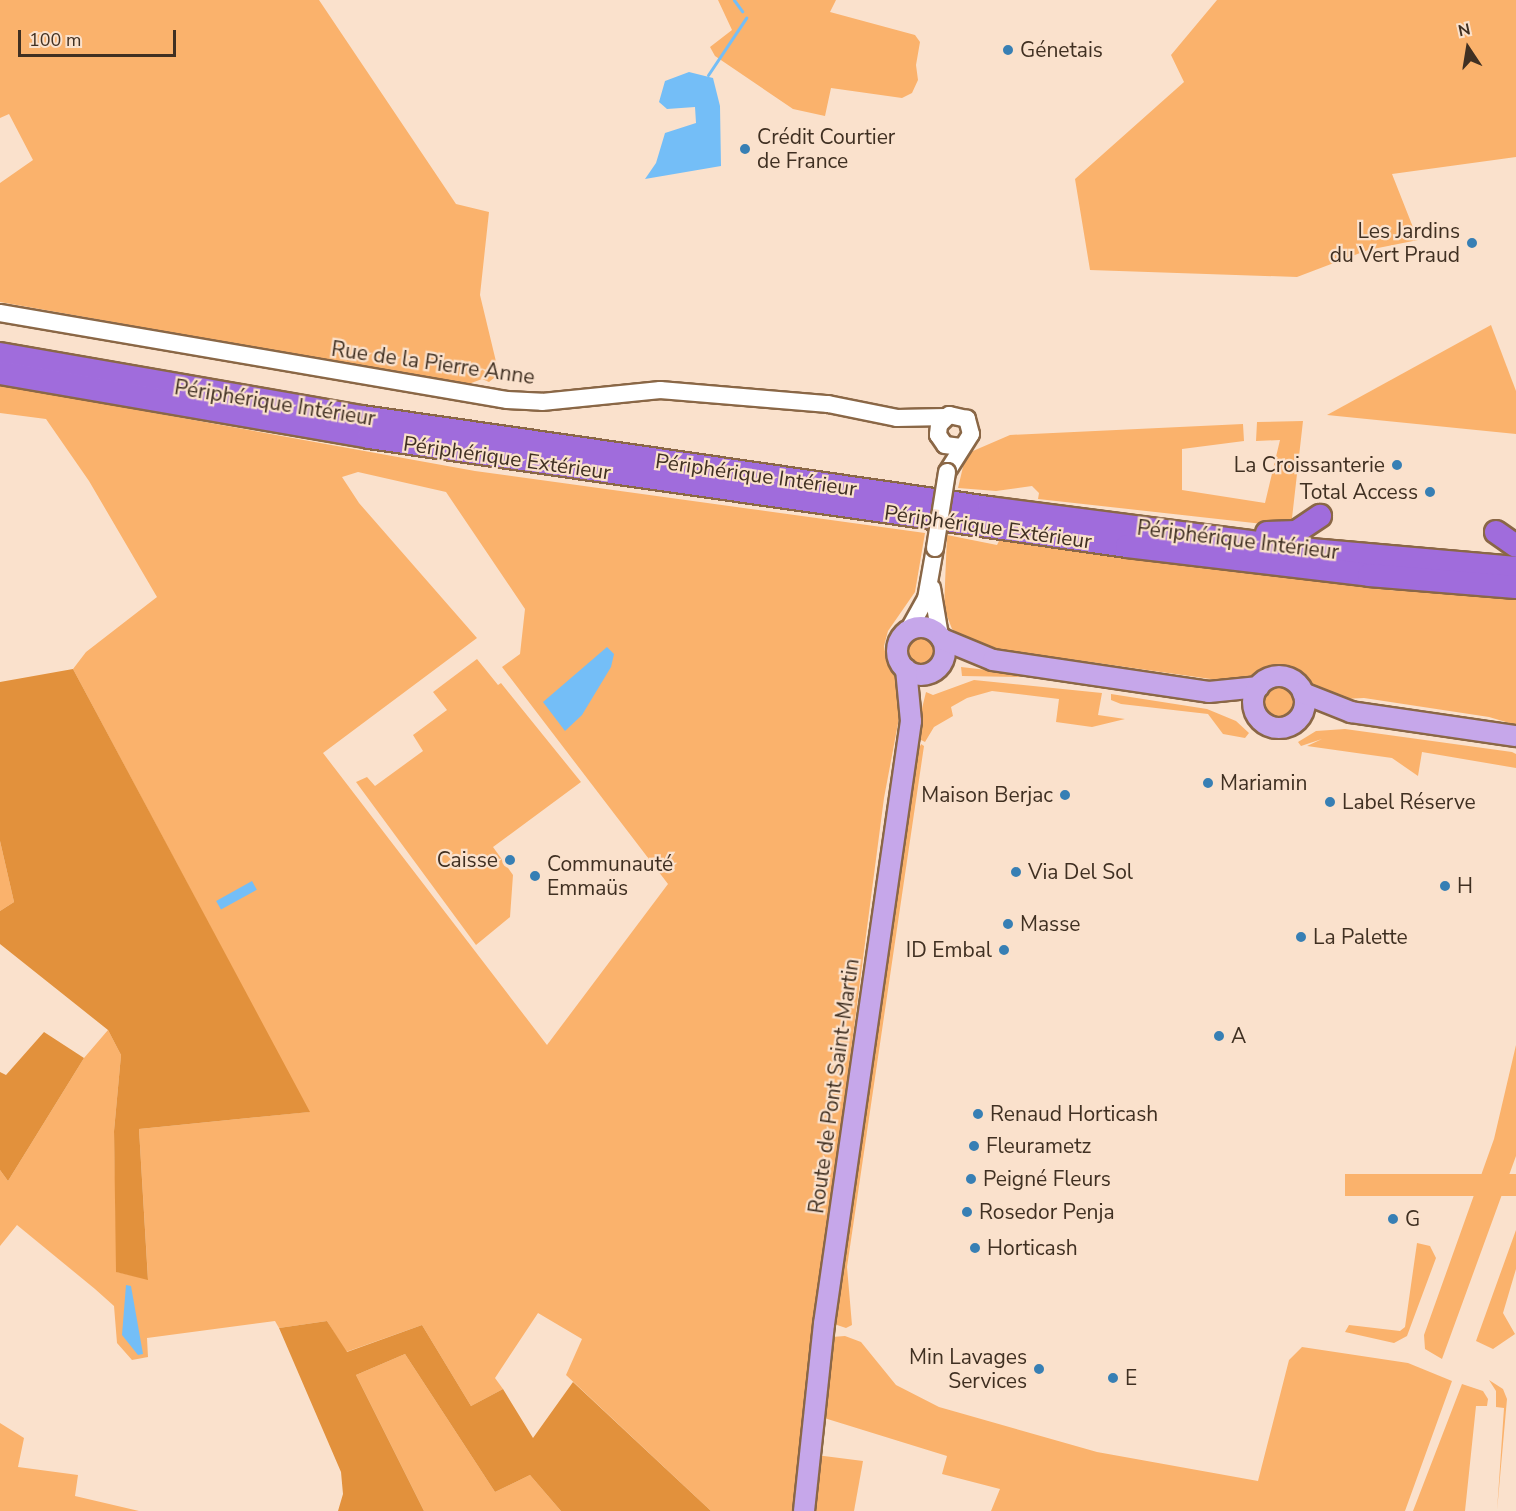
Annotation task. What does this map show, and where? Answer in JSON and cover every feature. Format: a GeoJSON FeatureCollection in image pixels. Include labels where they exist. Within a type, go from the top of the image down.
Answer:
{"type":"FeatureCollection","features":[{"type":"Feature","properties":{"kind":"highway","name":"Périphérique Intérieur"},"geometry":{"type":"LineString","coordinates":[[0,354],[451,431],[1206,537],[1516,568]]}},
{"type":"Feature","properties":{"kind":"highway","name":"Périphérique Extérieur"},"geometry":{"type":"LineString","coordinates":[[0,373],[380,439],[1115,545],[1370,575],[1516,587]]}},
{"type":"Feature","properties":{"kind":"highway"},"geometry":{"type":"LineString","coordinates":[[1206,537],[1296,532],[1320,516]]}},
{"type":"Feature","properties":{"kind":"highway"},"geometry":{"type":"LineString","coordinates":[[1496,532],[1516,546]]}},
{"type":"Feature","properties":{"kind":"main road"},"geometry":{"type":"LineString","coordinates":[[993,660],[918,675],[906,669],[897,649],[908,631],[924,627],[993,660],[1209,692],[1254,709],[1262,722],[1275,728],[1289,726],[1302,714],[1351,712],[1514,735]]}},
{"type":"Feature","properties":{"kind":"main road"},"geometry":{"type":"LineString","coordinates":[[911,721],[935,670],[945,656],[941,637]]}},
{"type":"Feature","properties":{"kind":"main road","name":"Route de Pont Saint-Martin"},"geometry":{"type":"LineString","coordinates":[[804,1511],[824,1324],[911,721],[906,669]]}},
{"type":"Feature","properties":{"kind":"main road"},"geometry":{"type":"LineString","coordinates":[[1209,692],[1258,687],[1268,679],[1285,677],[1296,683],[1303,693],[1351,712]]}},
{"type":"Feature","properties":{"kind":"main road"},"geometry":{"type":"LineString","coordinates":[[1254,709],[1258,687]]}},
{"type":"Feature","properties":{"kind":"main road"},"geometry":{"type":"LineString","coordinates":[[1302,714],[1303,693]]}},
{"type":"Feature","properties":{"kind":"street","name":"Rue de la Pierre Anne"},"geometry":{"type":"LineString","coordinates":[[0,313],[507,400],[542,402],[660,390],[828,404],[897,418],[946,417]]}},
{"type":"Feature","properties":{"kind":"street"},"geometry":{"type":"LineString","coordinates":[[908,631],[926,599],[932,575],[949,444],[938,430],[946,417],[959,415],[970,424],[970,439],[949,444]]}},
{"type":"Feature","properties":{"kind":"street","name":"Rue de la Pierre Anne"},"geometry":{"type":"LineString","coordinates":[[897,418],[949,444]]}},
{"type":"Feature","properties":{"kind":"street"},"geometry":{"type":"LineString","coordinates":[[932,575],[935,621],[941,637]]}},
{"type":"Feature","properties":{"kind":"shaded area"},"geometry":{"type":"Polygon","coordinates":[[[0,0],[319,0],[456,204],[489,212],[480,295],[499,374],[489,382],[482,379],[466,385],[0,302],[0,183],[33,160],[9,114],[0,118],[0,0]]]}},
{"type":"Feature","properties":{"kind":"shaded area"},"geometry":{"type":"Polygon","coordinates":[[[718,0],[836,0],[830,12],[915,35],[920,42],[916,65],[918,80],[912,93],[902,98],[831,88],[825,116],[793,109],[715,56],[710,47],[732,30],[718,0]]]}},
{"type":"Feature","properties":{"kind":"shaded area"},"geometry":{"type":"Polygon","coordinates":[[[1217,0],[1516,0],[1516,157],[1392,174],[1418,240],[1368,250],[1297,277],[1090,270],[1075,179],[1184,82],[1171,55],[1217,0]]]}},
{"type":"Feature","properties":{"kind":"shaded area"},"geometry":{"type":"Polygon","coordinates":[[[1491,325],[1516,391],[1516,434],[1327,415],[1491,325]]]}},
{"type":"Feature","properties":{"kind":"shaded area"},"geometry":{"type":"Polygon","coordinates":[[[0,385],[475,471],[925,533],[915,592],[888,631],[884,646],[887,663],[898,683],[900,713],[884,798],[804,1410],[796,1511],[711,1511],[566,1375],[582,1339],[538,1313],[495,1378],[503,1389],[471,1406],[422,1325],[346,1352],[327,1321],[279,1328],[275,1321],[147,1338],[148,1357],[132,1360],[117,1343],[114,1306],[95,1289],[17,1225],[0,1246],[0,1170],[8,1181],[84,1058],[108,1030],[121,1055],[114,1131],[117,1272],[148,1279],[139,1129],[309,1112],[73,669],[86,652],[157,597],[89,481],[46,419],[0,413],[0,385]],[[358,472],[342,477],[359,503],[477,638],[323,753],[547,1045],[668,884],[502,667],[520,654],[525,609],[446,492],[358,472]]]}},
{"type":"Feature","properties":{"kind":"shaded area"},"geometry":{"type":"Polygon","coordinates":[[[1303,421],[1291,527],[1038,499],[1039,493],[1032,486],[996,491],[958,488],[966,454],[1010,435],[1243,424],[1244,441],[1182,449],[1182,490],[1265,503],[1280,440],[1256,441],[1257,422],[1303,421]]]}},
{"type":"Feature","properties":{"kind":"shaded area"},"geometry":{"type":"Polygon","coordinates":[[[947,535],[997,545],[1000,539],[1389,590],[1516,598],[1516,725],[1489,717],[1364,698],[1343,699],[1318,691],[1289,669],[1261,672],[1248,681],[1232,682],[999,649],[964,638],[952,629],[944,608],[947,535]]]}},
{"type":"Feature","properties":{"kind":"shaded area"},"geometry":{"type":"Polygon","coordinates":[[[921,634],[933,639],[938,651],[933,663],[921,668],[909,663],[904,651],[909,639],[921,634]]]}},
{"type":"Feature","properties":{"kind":"shaded area"},"geometry":{"type":"Polygon","coordinates":[[[477,659],[498,685],[501,683],[581,782],[493,847],[513,875],[510,917],[476,945],[356,782],[367,777],[375,786],[423,751],[413,735],[447,710],[433,692],[477,659]]]}},
{"type":"Feature","properties":{"kind":"shaded area"},"geometry":{"type":"Polygon","coordinates":[[[961,667],[1102,683],[1102,687],[1026,677],[962,676],[961,667]]]}},
{"type":"Feature","properties":{"kind":"shaded area"},"geometry":{"type":"Polygon","coordinates":[[[73,669],[310,1112],[139,1129],[148,1280],[116,1272],[114,1131],[121,1055],[108,1030],[0,944],[0,911],[14,902],[0,841],[0,682],[73,669]]]}},
{"type":"Feature","properties":{"kind":"shaded area"},"geometry":{"type":"Polygon","coordinates":[[[974,680],[1102,693],[1098,715],[1125,719],[1092,727],[1056,722],[1059,699],[992,691],[967,698],[951,707],[953,716],[934,727],[925,742],[915,737],[926,692],[933,695],[974,680]]]}},
{"type":"Feature","properties":{"kind":"shaded area"},"geometry":{"type":"Polygon","coordinates":[[[1279,685],[1291,690],[1296,702],[1291,714],[1279,719],[1267,714],[1262,702],[1267,690],[1279,685]]]}},
{"type":"Feature","properties":{"kind":"shaded area"},"geometry":{"type":"Polygon","coordinates":[[[1111,694],[1207,709],[1236,721],[1249,733],[1245,738],[1223,734],[1208,714],[1121,704],[1111,700],[1111,694]]]}},
{"type":"Feature","properties":{"kind":"shaded area"},"geometry":{"type":"Polygon","coordinates":[[[1345,729],[1512,752],[1516,754],[1516,768],[1422,752],[1418,776],[1392,758],[1307,746],[1322,739],[1301,746],[1298,742],[1316,731],[1345,729]]]}},
{"type":"Feature","properties":{"kind":"shaded area"},"geometry":{"type":"Polygon","coordinates":[[[921,744],[924,746],[847,1267],[852,1325],[846,1328],[834,1324],[914,748],[919,749],[921,744]]]}},
{"type":"Feature","properties":{"kind":"shaded area"},"geometry":{"type":"Polygon","coordinates":[[[0,841],[14,902],[0,911],[0,841]]]}},
{"type":"Feature","properties":{"kind":"shaded area"},"geometry":{"type":"Polygon","coordinates":[[[44,1032],[84,1058],[8,1181],[0,1170],[0,1072],[6,1075],[44,1032]]]}},
{"type":"Feature","properties":{"kind":"shaded area"},"geometry":{"type":"Polygon","coordinates":[[[1516,1045],[1516,1156],[1442,1359],[1425,1349],[1424,1335],[1494,1139],[1516,1045]]]}},
{"type":"Feature","properties":{"kind":"shaded area"},"geometry":{"type":"Polygon","coordinates":[[[1345,1174],[1516,1174],[1516,1196],[1345,1196],[1345,1174]]]}},
{"type":"Feature","properties":{"kind":"shaded area"},"geometry":{"type":"Polygon","coordinates":[[[1516,1230],[1516,1269],[1503,1313],[1515,1334],[1493,1349],[1476,1341],[1516,1230]]]}},
{"type":"Feature","properties":{"kind":"shaded area"},"geometry":{"type":"Polygon","coordinates":[[[1417,1243],[1430,1246],[1436,1258],[1407,1336],[1394,1343],[1345,1332],[1349,1325],[1400,1331],[1405,1327],[1417,1243]]]}},
{"type":"Feature","properties":{"kind":"shaded area"},"geometry":{"type":"Polygon","coordinates":[[[327,1321],[347,1352],[422,1325],[471,1406],[503,1389],[533,1438],[573,1382],[711,1511],[561,1511],[530,1475],[495,1492],[405,1354],[356,1375],[424,1511],[338,1511],[343,1494],[341,1472],[279,1328],[327,1321]]]}},
{"type":"Feature","properties":{"kind":"shaded area"},"geometry":{"type":"Polygon","coordinates":[[[845,1336],[861,1342],[896,1385],[939,1407],[1097,1452],[1258,1481],[1289,1360],[1302,1347],[1408,1363],[1452,1381],[1405,1511],[991,1511],[1000,1489],[942,1474],[947,1456],[821,1417],[832,1337],[845,1336]]]}},
{"type":"Feature","properties":{"kind":"shaded area"},"geometry":{"type":"Polygon","coordinates":[[[405,1354],[495,1492],[530,1475],[561,1511],[424,1511],[356,1375],[405,1354]]]}},
{"type":"Feature","properties":{"kind":"shaded area"},"geometry":{"type":"Polygon","coordinates":[[[1489,1380],[1503,1389],[1507,1399],[1497,1511],[1504,1408],[1496,1407],[1496,1391],[1489,1380]]]}},
{"type":"Feature","properties":{"kind":"shaded area"},"geometry":{"type":"Polygon","coordinates":[[[1462,1384],[1483,1391],[1488,1399],[1487,1406],[1476,1406],[1465,1511],[1413,1511],[1462,1384]]]}},
{"type":"Feature","properties":{"kind":"shaded area"},"geometry":{"type":"Polygon","coordinates":[[[0,1423],[24,1438],[18,1467],[78,1475],[75,1496],[139,1511],[0,1511],[0,1423]]]}},
{"type":"Feature","properties":{"kind":"shaded area"},"geometry":{"type":"Polygon","coordinates":[[[816,1455],[863,1461],[854,1511],[813,1511],[816,1455]]]}},
{"type":"Feature","properties":{"kind":"water"},"geometry":{"type":"Polygon","coordinates":[[[689,72],[713,78],[720,106],[721,166],[645,179],[656,163],[665,133],[696,123],[695,107],[667,109],[659,102],[665,81],[689,72]]]}},
{"type":"Feature","properties":{"kind":"water"},"geometry":{"type":"Polygon","coordinates":[[[607,647],[614,654],[611,667],[582,715],[565,731],[543,702],[607,647]]]}},
{"type":"Feature","properties":{"kind":"water"},"geometry":{"type":"Polygon","coordinates":[[[252,881],[257,890],[221,910],[216,901],[252,881]]]}},
{"type":"Feature","properties":{"kind":"water"},"geometry":{"type":"Polygon","coordinates":[[[126,1285],[131,1286],[143,1354],[138,1355],[122,1335],[126,1285]]]}},
{"type":"Feature","properties":{"kind":"waterway"},"geometry":{"type":"LineString","coordinates":[[734,0],[742,11]]}},
{"type":"Feature","properties":{"kind":"waterway"},"geometry":{"type":"LineString","coordinates":[[708,75],[746,18]]}},
{"type":"Feature","properties":{"kind":"place","name":"Génetais"},"geometry":{"type":"Point","coordinates":[1008,50]}},
{"type":"Feature","properties":{"kind":"place","name":"Crédit Courtier de France"},"geometry":{"type":"Point","coordinates":[745,149]}},
{"type":"Feature","properties":{"kind":"place","name":"Les Jardins du Vert Praud"},"geometry":{"type":"Point","coordinates":[1472,243]}},
{"type":"Feature","properties":{"kind":"place","name":"La Croissanterie"},"geometry":{"type":"Point","coordinates":[1397,465]}},
{"type":"Feature","properties":{"kind":"place","name":"Total Access"},"geometry":{"type":"Point","coordinates":[1430,492]}},
{"type":"Feature","properties":{"kind":"place","name":"Mariamin"},"geometry":{"type":"Point","coordinates":[1208,783]}},
{"type":"Feature","properties":{"kind":"place","name":"Maison Berjac"},"geometry":{"type":"Point","coordinates":[1065,795]}},
{"type":"Feature","properties":{"kind":"place","name":"Label Réserve"},"geometry":{"type":"Point","coordinates":[1330,802]}},
{"type":"Feature","properties":{"kind":"place","name":"Caisse"},"geometry":{"type":"Point","coordinates":[510,860]}},
{"type":"Feature","properties":{"kind":"place","name":"Via Del Sol"},"geometry":{"type":"Point","coordinates":[1016,872]}},
{"type":"Feature","properties":{"kind":"place","name":"Communauté Emmaüs"},"geometry":{"type":"Point","coordinates":[535,876]}},
{"type":"Feature","properties":{"kind":"place","name":"H"},"geometry":{"type":"Point","coordinates":[1445,886]}},
{"type":"Feature","properties":{"kind":"place","name":"Masse"},"geometry":{"type":"Point","coordinates":[1008,924]}},
{"type":"Feature","properties":{"kind":"place","name":"La Palette"},"geometry":{"type":"Point","coordinates":[1301,937]}},
{"type":"Feature","properties":{"kind":"place","name":"ID Embal"},"geometry":{"type":"Point","coordinates":[1004,950]}},
{"type":"Feature","properties":{"kind":"place","name":"A"},"geometry":{"type":"Point","coordinates":[1219,1036]}},
{"type":"Feature","properties":{"kind":"place","name":"Renaud Horticash"},"geometry":{"type":"Point","coordinates":[978,1114]}},
{"type":"Feature","properties":{"kind":"place","name":"Fleurametz"},"geometry":{"type":"Point","coordinates":[974,1146]}},
{"type":"Feature","properties":{"kind":"place","name":"Peigné Fleurs"},"geometry":{"type":"Point","coordinates":[971,1179]}},
{"type":"Feature","properties":{"kind":"place","name":"Rosedor Penja"},"geometry":{"type":"Point","coordinates":[967,1212]}},
{"type":"Feature","properties":{"kind":"place","name":"G"},"geometry":{"type":"Point","coordinates":[1393,1219]}},
{"type":"Feature","properties":{"kind":"place","name":"Horticash"},"geometry":{"type":"Point","coordinates":[975,1248]}},
{"type":"Feature","properties":{"kind":"place","name":"Min Lavages Services"},"geometry":{"type":"Point","coordinates":[1039,1369]}},
{"type":"Feature","properties":{"kind":"place","name":"E"},"geometry":{"type":"Point","coordinates":[1113,1378]}}]}
